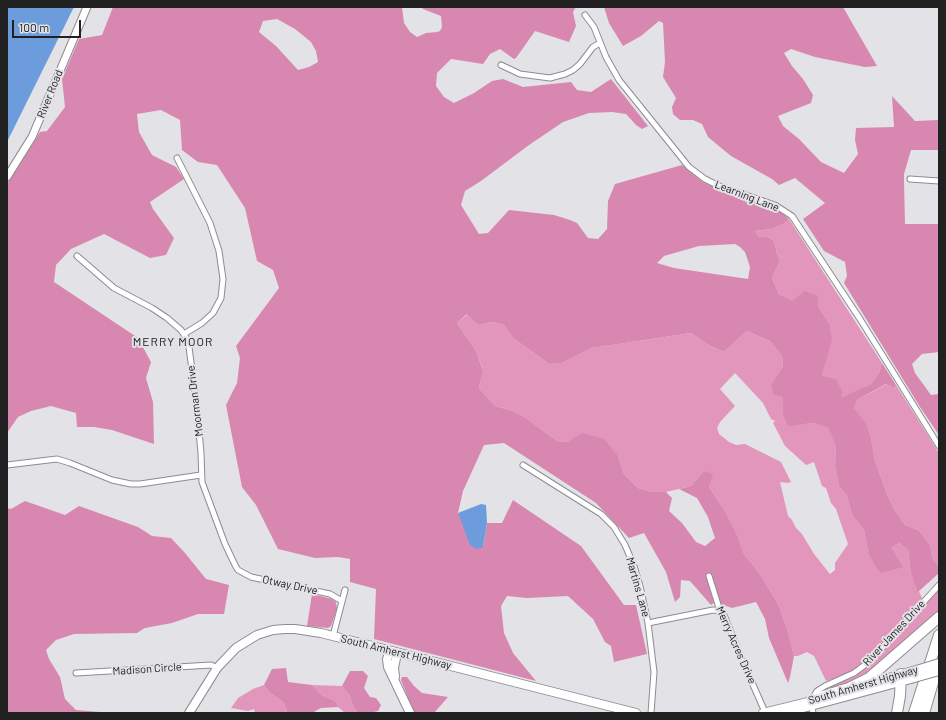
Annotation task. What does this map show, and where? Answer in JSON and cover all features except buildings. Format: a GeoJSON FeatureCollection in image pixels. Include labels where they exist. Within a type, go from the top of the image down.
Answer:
{"type":"FeatureCollection","features":[{"type":"Feature","properties":{"kind":"highway"},"geometry":{"type":"LineString","coordinates":[[812,707],[820,697],[849,688],[869,678],[939,617]]}},
{"type":"Feature","properties":{"kind":"highway"},"geometry":{"type":"LineString","coordinates":[[914,713],[939,635]]}},
{"type":"Feature","properties":{"kind":"highway"},"geometry":{"type":"LineString","coordinates":[[924,713],[939,662]]}},
{"type":"Feature","properties":{"kind":"highway"},"geometry":{"type":"LineString","coordinates":[[897,713],[907,676]]}},
{"type":"Feature","properties":{"kind":"main road","name":"South Amherst Highway"},"geometry":{"type":"LineString","coordinates":[[189,713],[217,668],[229,654],[242,643],[258,635],[276,629],[295,629],[333,636],[632,712]]}},
{"type":"Feature","properties":{"kind":"main road"},"geometry":{"type":"LineString","coordinates":[[393,652],[387,659],[388,667],[410,713]]}},
{"type":"Feature","properties":{"kind":"main road","name":"South Amherst Highway"},"geometry":{"type":"LineString","coordinates":[[785,713],[812,707],[907,676],[939,662]]}},
{"type":"Feature","properties":{"kind":"main road","name":"South Amherst Highway"},"geometry":{"type":"LineString","coordinates":[[907,676],[939,671]]}},
{"type":"Feature","properties":{"kind":"main road","name":"South Amherst Highway"},"geometry":{"type":"LineString","coordinates":[[764,713],[812,707]]}},
{"type":"Feature","properties":{"kind":"street","name":"River Road"},"geometry":{"type":"LineString","coordinates":[[7,177],[32,137],[87,7]]}},
{"type":"Feature","properties":{"kind":"street","name":"Learning Lane"},"geometry":{"type":"LineString","coordinates":[[585,15],[594,27],[606,57],[619,80],[690,167],[717,185],[775,205],[792,216],[856,313],[939,446]]}},
{"type":"Feature","properties":{"kind":"street"},"geometry":{"type":"LineString","coordinates":[[501,65],[520,74],[550,78],[573,70],[580,64],[593,46],[600,43]]}},
{"type":"Feature","properties":{"kind":"street"},"geometry":{"type":"LineString","coordinates":[[177,158],[210,223],[219,251],[223,279],[220,298],[213,313],[202,323],[184,334]]}},
{"type":"Feature","properties":{"kind":"street"},"geometry":{"type":"LineString","coordinates":[[910,179],[939,181]]}},
{"type":"Feature","properties":{"kind":"street","name":"Moorman Drive"},"geometry":{"type":"LineString","coordinates":[[77,256],[104,281],[160,313],[175,324],[184,334],[189,347],[197,409],[201,453],[201,475],[204,490],[225,544],[234,565],[238,570]]}},
{"type":"Feature","properties":{"kind":"street"},"geometry":{"type":"LineString","coordinates":[[7,465],[57,459],[112,480],[131,484],[201,475]]}},
{"type":"Feature","properties":{"kind":"street","name":"Martins Lane"},"geometry":{"type":"LineString","coordinates":[[523,465],[593,508],[614,527],[624,545],[634,566],[648,623],[654,672],[651,713]]}},
{"type":"Feature","properties":{"kind":"street","name":"Otway Drive"},"geometry":{"type":"LineString","coordinates":[[238,570],[251,577],[330,594],[342,601]]}},
{"type":"Feature","properties":{"kind":"street","name":"Merry Acres Drive"},"geometry":{"type":"LineString","coordinates":[[709,576],[720,611],[724,615],[764,713]]}},
{"type":"Feature","properties":{"kind":"street","name":"River James Drive"},"geometry":{"type":"LineString","coordinates":[[803,713],[812,707],[820,688],[854,673],[872,659],[939,584]]}},
{"type":"Feature","properties":{"kind":"street"},"geometry":{"type":"LineString","coordinates":[[333,636],[345,590]]}},
{"type":"Feature","properties":{"kind":"street"},"geometry":{"type":"LineString","coordinates":[[648,623],[713,610],[720,611]]}},
{"type":"Feature","properties":{"kind":"street","name":"Madison Circle"},"geometry":{"type":"LineString","coordinates":[[76,673],[211,665],[217,668]]}},
{"type":"Feature","properties":{"kind":"shaded area"},"geometry":{"type":"Polygon","coordinates":[[[113,7],[402,7],[404,23],[410,32],[417,37],[426,33],[440,31],[442,27],[441,16],[421,7],[576,7],[573,12],[576,26],[569,42],[535,31],[514,59],[500,49],[490,54],[483,64],[451,59],[437,73],[436,86],[444,97],[454,103],[474,93],[492,81],[503,79],[523,87],[571,82],[577,90],[591,92],[611,79],[648,126],[642,129],[626,114],[612,112],[589,113],[563,122],[465,191],[461,205],[479,234],[488,233],[509,210],[554,215],[570,220],[577,223],[588,238],[598,239],[607,229],[608,201],[615,184],[682,165],[703,182],[721,191],[754,199],[780,211],[789,219],[785,223],[772,229],[755,231],[759,237],[766,236],[774,241],[780,261],[772,278],[779,294],[792,301],[805,291],[818,296],[818,306],[829,323],[832,339],[822,376],[836,379],[842,391],[841,398],[871,384],[879,373],[882,363],[896,385],[894,388],[886,384],[857,400],[854,408],[866,424],[871,438],[875,461],[894,509],[905,525],[918,530],[930,544],[932,557],[939,567],[939,573],[918,592],[911,574],[908,550],[899,543],[892,548],[903,567],[881,573],[876,567],[868,552],[864,530],[852,515],[847,496],[839,486],[835,467],[836,447],[828,427],[813,423],[788,426],[783,415],[783,397],[774,395],[771,385],[783,367],[782,356],[770,341],[747,331],[724,352],[707,344],[691,333],[592,348],[562,363],[548,363],[513,338],[504,325],[493,322],[478,325],[467,314],[457,323],[476,351],[483,370],[479,388],[495,406],[513,411],[526,418],[557,441],[567,442],[582,433],[604,439],[618,456],[624,474],[638,488],[652,492],[666,492],[672,498],[669,511],[682,523],[696,542],[705,546],[715,538],[708,517],[697,498],[679,489],[691,486],[704,471],[713,474],[709,487],[725,511],[737,534],[744,554],[760,574],[778,604],[787,628],[794,656],[790,677],[788,683],[769,638],[765,619],[756,602],[732,608],[715,602],[711,605],[690,581],[681,580],[680,597],[675,602],[666,572],[644,533],[629,538],[596,503],[504,443],[484,445],[463,491],[458,513],[483,547],[487,523],[502,523],[513,500],[581,546],[624,605],[636,605],[647,654],[614,662],[611,646],[605,642],[593,619],[568,596],[527,598],[507,596],[501,606],[504,633],[513,653],[536,681],[374,639],[376,589],[350,582],[350,559],[338,557],[315,558],[278,549],[256,505],[242,487],[226,405],[237,383],[240,358],[236,346],[279,288],[273,270],[257,261],[245,208],[217,165],[198,162],[182,150],[180,120],[161,110],[137,114],[139,132],[152,155],[176,167],[184,179],[150,202],[153,209],[174,238],[166,255],[150,258],[104,234],[71,249],[56,265],[54,282],[138,338],[151,362],[146,378],[153,402],[154,444],[112,430],[94,427],[77,427],[76,413],[51,406],[31,411],[18,417],[7,433],[7,184],[40,132],[47,131],[65,107],[62,79],[79,39],[102,35],[113,7]],[[277,19],[263,21],[259,32],[276,46],[298,70],[309,67],[318,62],[316,51],[311,42],[295,29],[277,19]],[[735,244],[699,246],[664,256],[657,263],[674,268],[748,279],[750,267],[745,252],[735,244]]]}},
{"type":"Feature","properties":{"kind":"shaded area"},"geometry":{"type":"Polygon","coordinates":[[[604,7],[843,7],[877,66],[865,67],[815,57],[791,49],[784,53],[813,95],[811,103],[778,116],[783,126],[799,139],[821,162],[844,173],[858,154],[855,140],[856,128],[894,127],[892,96],[915,121],[939,120],[939,150],[911,150],[904,174],[904,182],[905,224],[939,224],[939,352],[922,354],[912,364],[915,373],[931,395],[939,394],[939,435],[920,407],[844,283],[847,276],[845,262],[824,251],[803,219],[825,203],[795,178],[779,185],[772,179],[731,156],[708,137],[702,124],[693,120],[680,120],[673,114],[672,107],[676,98],[663,77],[665,62],[663,23],[659,21],[641,36],[623,46],[609,23],[604,7]]]}},
{"type":"Feature","properties":{"kind":"shaded area"},"geometry":{"type":"Polygon","coordinates":[[[789,219],[882,363],[879,373],[871,384],[841,399],[822,376],[825,364],[829,323],[818,306],[818,296],[792,302],[779,294],[772,278],[780,261],[774,241],[766,236],[759,237],[755,231],[772,229],[785,223],[789,219]]]}},
{"type":"Feature","properties":{"kind":"shaded area"},"geometry":{"type":"Polygon","coordinates":[[[468,314],[478,325],[493,322],[504,325],[513,338],[548,363],[562,363],[592,348],[691,333],[707,344],[724,352],[747,331],[770,341],[782,356],[783,415],[788,425],[813,423],[828,426],[836,447],[835,467],[839,486],[847,496],[852,515],[864,530],[868,552],[902,566],[892,548],[899,543],[908,550],[911,574],[922,598],[884,643],[862,665],[848,674],[826,681],[814,656],[807,652],[794,656],[787,628],[778,604],[760,574],[744,554],[737,534],[725,511],[709,487],[704,471],[691,486],[666,492],[652,492],[638,488],[624,474],[618,456],[582,434],[567,442],[557,441],[526,418],[513,411],[495,406],[479,388],[483,369],[476,351],[457,323],[468,314]],[[735,373],[720,389],[735,406],[720,422],[717,428],[719,434],[729,442],[736,445],[745,444],[781,462],[791,482],[780,482],[788,516],[802,534],[814,554],[830,574],[835,570],[835,563],[848,544],[836,509],[831,503],[826,488],[822,486],[814,462],[806,465],[785,446],[773,423],[775,421],[771,419],[763,403],[735,373]]]}},
{"type":"Feature","properties":{"kind":"shaded area"},"geometry":{"type":"Polygon","coordinates":[[[887,384],[894,388],[896,385],[939,453],[939,567],[932,557],[930,544],[918,530],[905,525],[894,509],[875,461],[871,438],[854,408],[857,400],[887,384]]]}},
{"type":"Feature","properties":{"kind":"shaded area"},"geometry":{"type":"Polygon","coordinates":[[[25,501],[65,515],[79,506],[138,527],[152,536],[171,538],[206,579],[229,585],[224,614],[198,614],[172,623],[145,628],[137,633],[74,634],[56,640],[46,650],[49,659],[60,677],[65,699],[76,710],[100,713],[7,713],[7,508],[11,509],[25,501]]]}},
{"type":"Feature","properties":{"kind":"shaded area"},"geometry":{"type":"Polygon","coordinates":[[[939,587],[939,615],[865,678],[821,691],[851,677],[866,667],[888,646],[939,587]]]}},
{"type":"Feature","properties":{"kind":"shaded area"},"geometry":{"type":"Polygon","coordinates":[[[312,594],[332,599],[336,602],[337,609],[331,626],[328,628],[307,626],[312,594]]]}},
{"type":"Feature","properties":{"kind":"shaded area"},"geometry":{"type":"Polygon","coordinates":[[[286,668],[288,682],[312,685],[323,696],[337,703],[338,707],[321,708],[312,713],[286,713],[287,710],[283,702],[269,692],[264,685],[272,669],[286,668]]]}},
{"type":"Feature","properties":{"kind":"shaded area"},"geometry":{"type":"Polygon","coordinates":[[[350,671],[363,671],[368,676],[364,688],[370,697],[376,698],[381,705],[378,711],[369,713],[357,712],[353,706],[350,696],[342,686],[350,671]]]}},
{"type":"Feature","properties":{"kind":"shaded area"},"geometry":{"type":"Polygon","coordinates":[[[402,677],[407,677],[422,693],[448,697],[434,713],[414,713],[401,680],[402,677]]]}},
{"type":"Feature","properties":{"kind":"shaded area"},"geometry":{"type":"Polygon","coordinates":[[[264,685],[269,692],[283,702],[287,710],[286,713],[255,713],[254,709],[248,711],[231,708],[238,698],[253,689],[264,685]]]}},
{"type":"Feature","properties":{"kind":"shaded area"},"geometry":{"type":"Polygon","coordinates":[[[312,685],[342,686],[350,696],[353,706],[357,712],[361,713],[345,713],[338,707],[337,703],[323,696],[312,685]]]}},
{"type":"Feature","properties":{"kind":"water"},"geometry":{"type":"Polygon","coordinates":[[[7,7],[74,7],[7,142],[7,7]]]}},
{"type":"Feature","properties":{"kind":"water"},"geometry":{"type":"Polygon","coordinates":[[[481,504],[486,505],[487,523],[483,547],[477,549],[470,545],[458,513],[481,504]]]}},
{"type":"Feature","properties":{"kind":"district","name":"MERRY MOOR"},"geometry":{"type":"Point","coordinates":[173,342]}}]}
